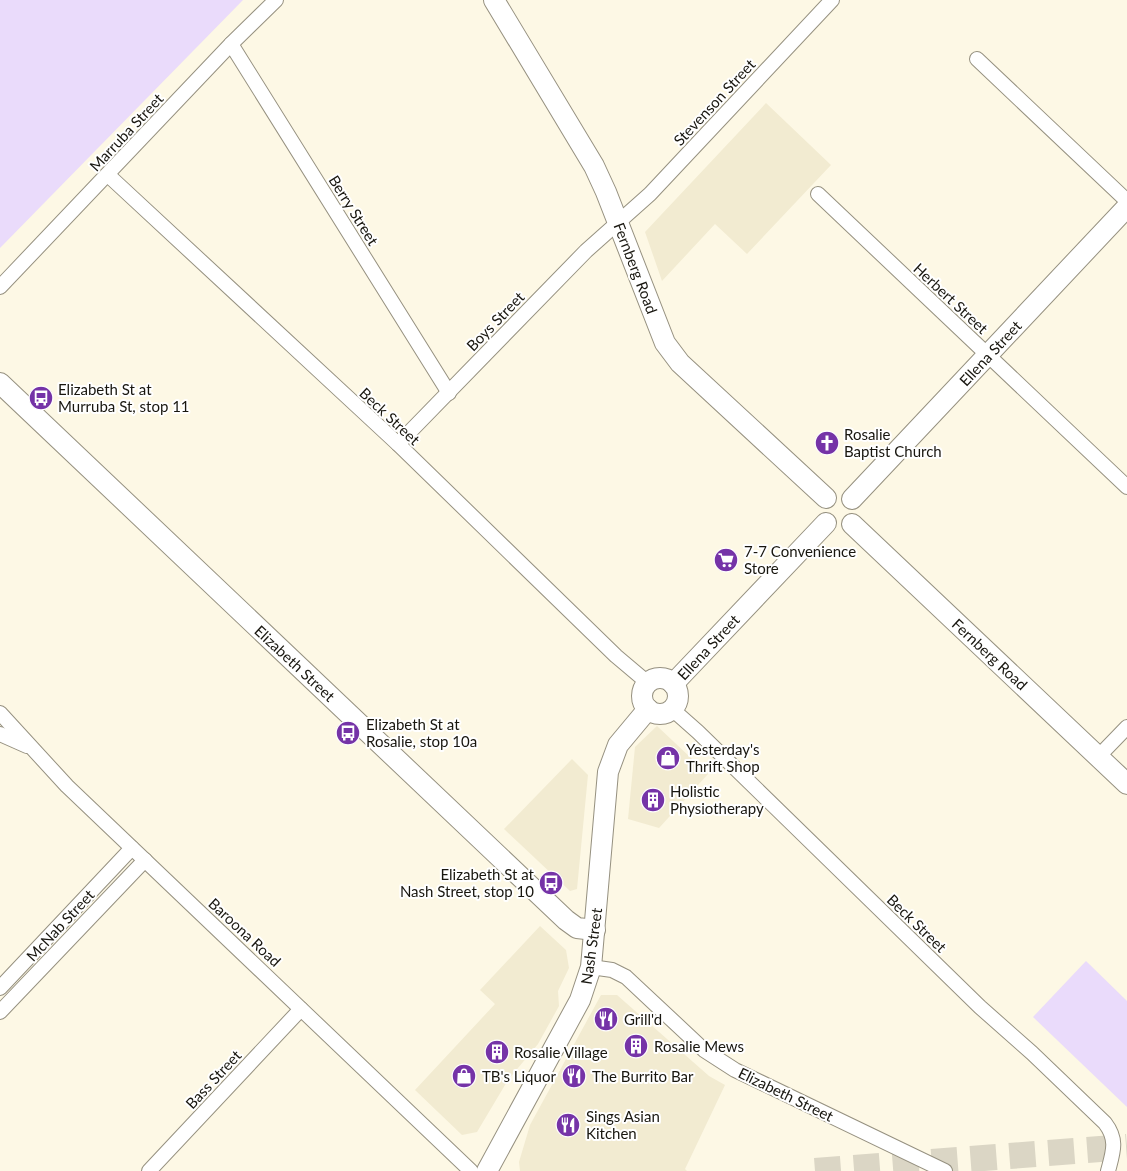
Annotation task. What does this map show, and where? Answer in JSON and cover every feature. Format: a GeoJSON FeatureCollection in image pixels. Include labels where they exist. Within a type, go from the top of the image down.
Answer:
{"type":"FeatureCollection","features":[{"type":"Feature","properties":{"kind":"street","name":"Marruba Street"},"geometry":{"type":"LineString","coordinates":[[0,287],[231,44],[276,0]]}},
{"type":"Feature","properties":{"kind":"street","name":"Fernberg Road"},"geometry":{"type":"LineString","coordinates":[[494,0],[594,166],[665,343],[680,364],[826,498]]}},
{"type":"Feature","properties":{"kind":"street","name":"Stevenson Street"},"geometry":{"type":"LineString","coordinates":[[618,223],[650,194],[832,0]]}},
{"type":"Feature","properties":{"kind":"street","name":"Berry Street"},"geometry":{"type":"LineString","coordinates":[[231,44],[449,393]]}},
{"type":"Feature","properties":{"kind":"street"},"geometry":{"type":"LineString","coordinates":[[977,59],[1127,201]]}},
{"type":"Feature","properties":{"kind":"street","name":"Beck Street"},"geometry":{"type":"LineString","coordinates":[[108,175],[398,444],[616,656],[648,683]]}},
{"type":"Feature","properties":{"kind":"street","name":"Herbert Street"},"geometry":{"type":"LineString","coordinates":[[818,194],[1127,487]]}},
{"type":"Feature","properties":{"kind":"street","name":"Ellena Street"},"geometry":{"type":"LineString","coordinates":[[852,499],[1127,206]]}},
{"type":"Feature","properties":{"kind":"street","name":"Boys Street"},"geometry":{"type":"LineString","coordinates":[[398,444],[586,251],[618,223]]}},
{"type":"Feature","properties":{"kind":"street","name":"Elizabeth Street"},"geometry":{"type":"LineString","coordinates":[[1,383],[566,920],[577,928],[595,930]]}},
{"type":"Feature","properties":{"kind":"street"},"geometry":{"type":"LineString","coordinates":[[836,493],[848,495],[857,508],[856,519],[852,524],[848,527],[836,529],[826,523],[821,508],[826,498],[836,493]]}},
{"type":"Feature","properties":{"kind":"street","name":"Ellena Street"},"geometry":{"type":"LineString","coordinates":[[673,684],[826,523]]}},
{"type":"Feature","properties":{"kind":"street","name":"Fernberg Road"},"geometry":{"type":"LineString","coordinates":[[852,524],[1127,784]]}},
{"type":"Feature","properties":{"kind":"street","name":"Ellena Street"},"geometry":{"type":"LineString","coordinates":[[648,683],[652,680],[663,678],[673,684],[676,688],[677,699],[672,709]]}},
{"type":"Feature","properties":{"kind":"street"},"geometry":{"type":"LineString","coordinates":[[648,683],[642,693],[644,704],[648,709],[652,712],[663,713],[672,709]]}},
{"type":"Feature","properties":{"kind":"street","name":"Nash Street"},"geometry":{"type":"LineString","coordinates":[[472,1170],[580,1000],[591,967],[608,772],[618,745],[648,709]]}},
{"type":"Feature","properties":{"kind":"street","name":"Beck Street"},"geometry":{"type":"LineString","coordinates":[[672,709],[698,732],[980,1007],[1032,1053],[1104,1123],[1113,1136],[1108,1171]]}},
{"type":"Feature","properties":{"kind":"street","name":"Baroona Road"},"geometry":{"type":"LineString","coordinates":[[0,713],[67,786],[472,1170]]}},
{"type":"Feature","properties":{"kind":"street"},"geometry":{"type":"LineString","coordinates":[[1098,757],[1127,727]]}},
{"type":"Feature","properties":{"kind":"street"},"geometry":{"type":"LineString","coordinates":[[0,734],[32,749]]}},
{"type":"Feature","properties":{"kind":"street","name":"McNab Street"},"geometry":{"type":"LineString","coordinates":[[0,988],[132,848]]}},
{"type":"Feature","properties":{"kind":"street","name":"McNab Street"},"geometry":{"type":"LineString","coordinates":[[0,1012],[145,860]]}},
{"type":"Feature","properties":{"kind":"street","name":"Elizabeth Street"},"geometry":{"type":"LineString","coordinates":[[591,967],[612,970],[626,977],[704,1050],[735,1070],[945,1171]]}},
{"type":"Feature","properties":{"kind":"street","name":"Bass Street"},"geometry":{"type":"LineString","coordinates":[[149,1171],[301,1008]]}},
{"type":"Feature","properties":{"kind":"shaded area"},"geometry":{"type":"Polygon","coordinates":[[[0,0],[243,0],[0,248],[0,0]]]}},
{"type":"Feature","properties":{"kind":"shaded area"},"geometry":{"type":"Polygon","coordinates":[[[766,103],[831,165],[747,254],[715,224],[662,281],[645,232],[766,103]]]}},
{"type":"Feature","properties":{"kind":"shaded area"},"geometry":{"type":"Polygon","coordinates":[[[657,726],[708,774],[659,828],[628,819],[635,747],[657,726]]]}},
{"type":"Feature","properties":{"kind":"shaded area"},"geometry":{"type":"Polygon","coordinates":[[[572,759],[588,775],[577,889],[570,891],[504,829],[572,759]]]}},
{"type":"Feature","properties":{"kind":"shaded area"},"geometry":{"type":"Polygon","coordinates":[[[540,926],[566,950],[569,968],[558,991],[559,1006],[538,1044],[508,1080],[477,1132],[462,1135],[415,1090],[495,1004],[480,990],[540,926]]]}},
{"type":"Feature","properties":{"kind":"shaded area"},"geometry":{"type":"Polygon","coordinates":[[[1086,961],[1127,1001],[1127,1107],[1033,1017],[1086,961]]]}},
{"type":"Feature","properties":{"kind":"shaded area"},"geometry":{"type":"Polygon","coordinates":[[[601,995],[617,995],[709,1076],[725,1085],[685,1169],[687,1171],[520,1171],[519,1162],[530,1125],[601,995]]]}},
{"type":"Feature","properties":{"kind":"tunnel"},"geometry":{"type":"LineString","coordinates":[[815,1171],[1127,1147]]}},
{"type":"Feature","properties":{"kind":"place","name":"Elizabeth St at Murruba St, stop 11"},"geometry":{"type":"Point","coordinates":[41,398]}},
{"type":"Feature","properties":{"kind":"place","name":"Rosalie Baptist Church"},"geometry":{"type":"Point","coordinates":[827,443]}},
{"type":"Feature","properties":{"kind":"place","name":"7-7 Convenience Store"},"geometry":{"type":"Point","coordinates":[726,560]}},
{"type":"Feature","properties":{"kind":"place","name":"Elizabeth St at Rosalie, stop 10a"},"geometry":{"type":"Point","coordinates":[348,733]}},
{"type":"Feature","properties":{"kind":"place","name":"Yesterday's Thrift Shop"},"geometry":{"type":"Point","coordinates":[668,758]}},
{"type":"Feature","properties":{"kind":"place","name":"Holistic Physiotherapy"},"geometry":{"type":"Point","coordinates":[653,800]}},
{"type":"Feature","properties":{"kind":"place","name":"Elizabeth St at Nash Street, stop 10"},"geometry":{"type":"Point","coordinates":[551,883]}},
{"type":"Feature","properties":{"kind":"place","name":"Grill'd"},"geometry":{"type":"Point","coordinates":[606,1019]}},
{"type":"Feature","properties":{"kind":"place","name":"Rosalie Mews"},"geometry":{"type":"Point","coordinates":[636,1046]}},
{"type":"Feature","properties":{"kind":"place","name":"Rosalie Village"},"geometry":{"type":"Point","coordinates":[497,1052]}},
{"type":"Feature","properties":{"kind":"place","name":"TB's Liquor"},"geometry":{"type":"Point","coordinates":[464,1076]}},
{"type":"Feature","properties":{"kind":"place","name":"The Burrito Bar"},"geometry":{"type":"Point","coordinates":[574,1076]}},
{"type":"Feature","properties":{"kind":"place","name":"Sings Asian Kitchen"},"geometry":{"type":"Point","coordinates":[568,1125]}}]}
